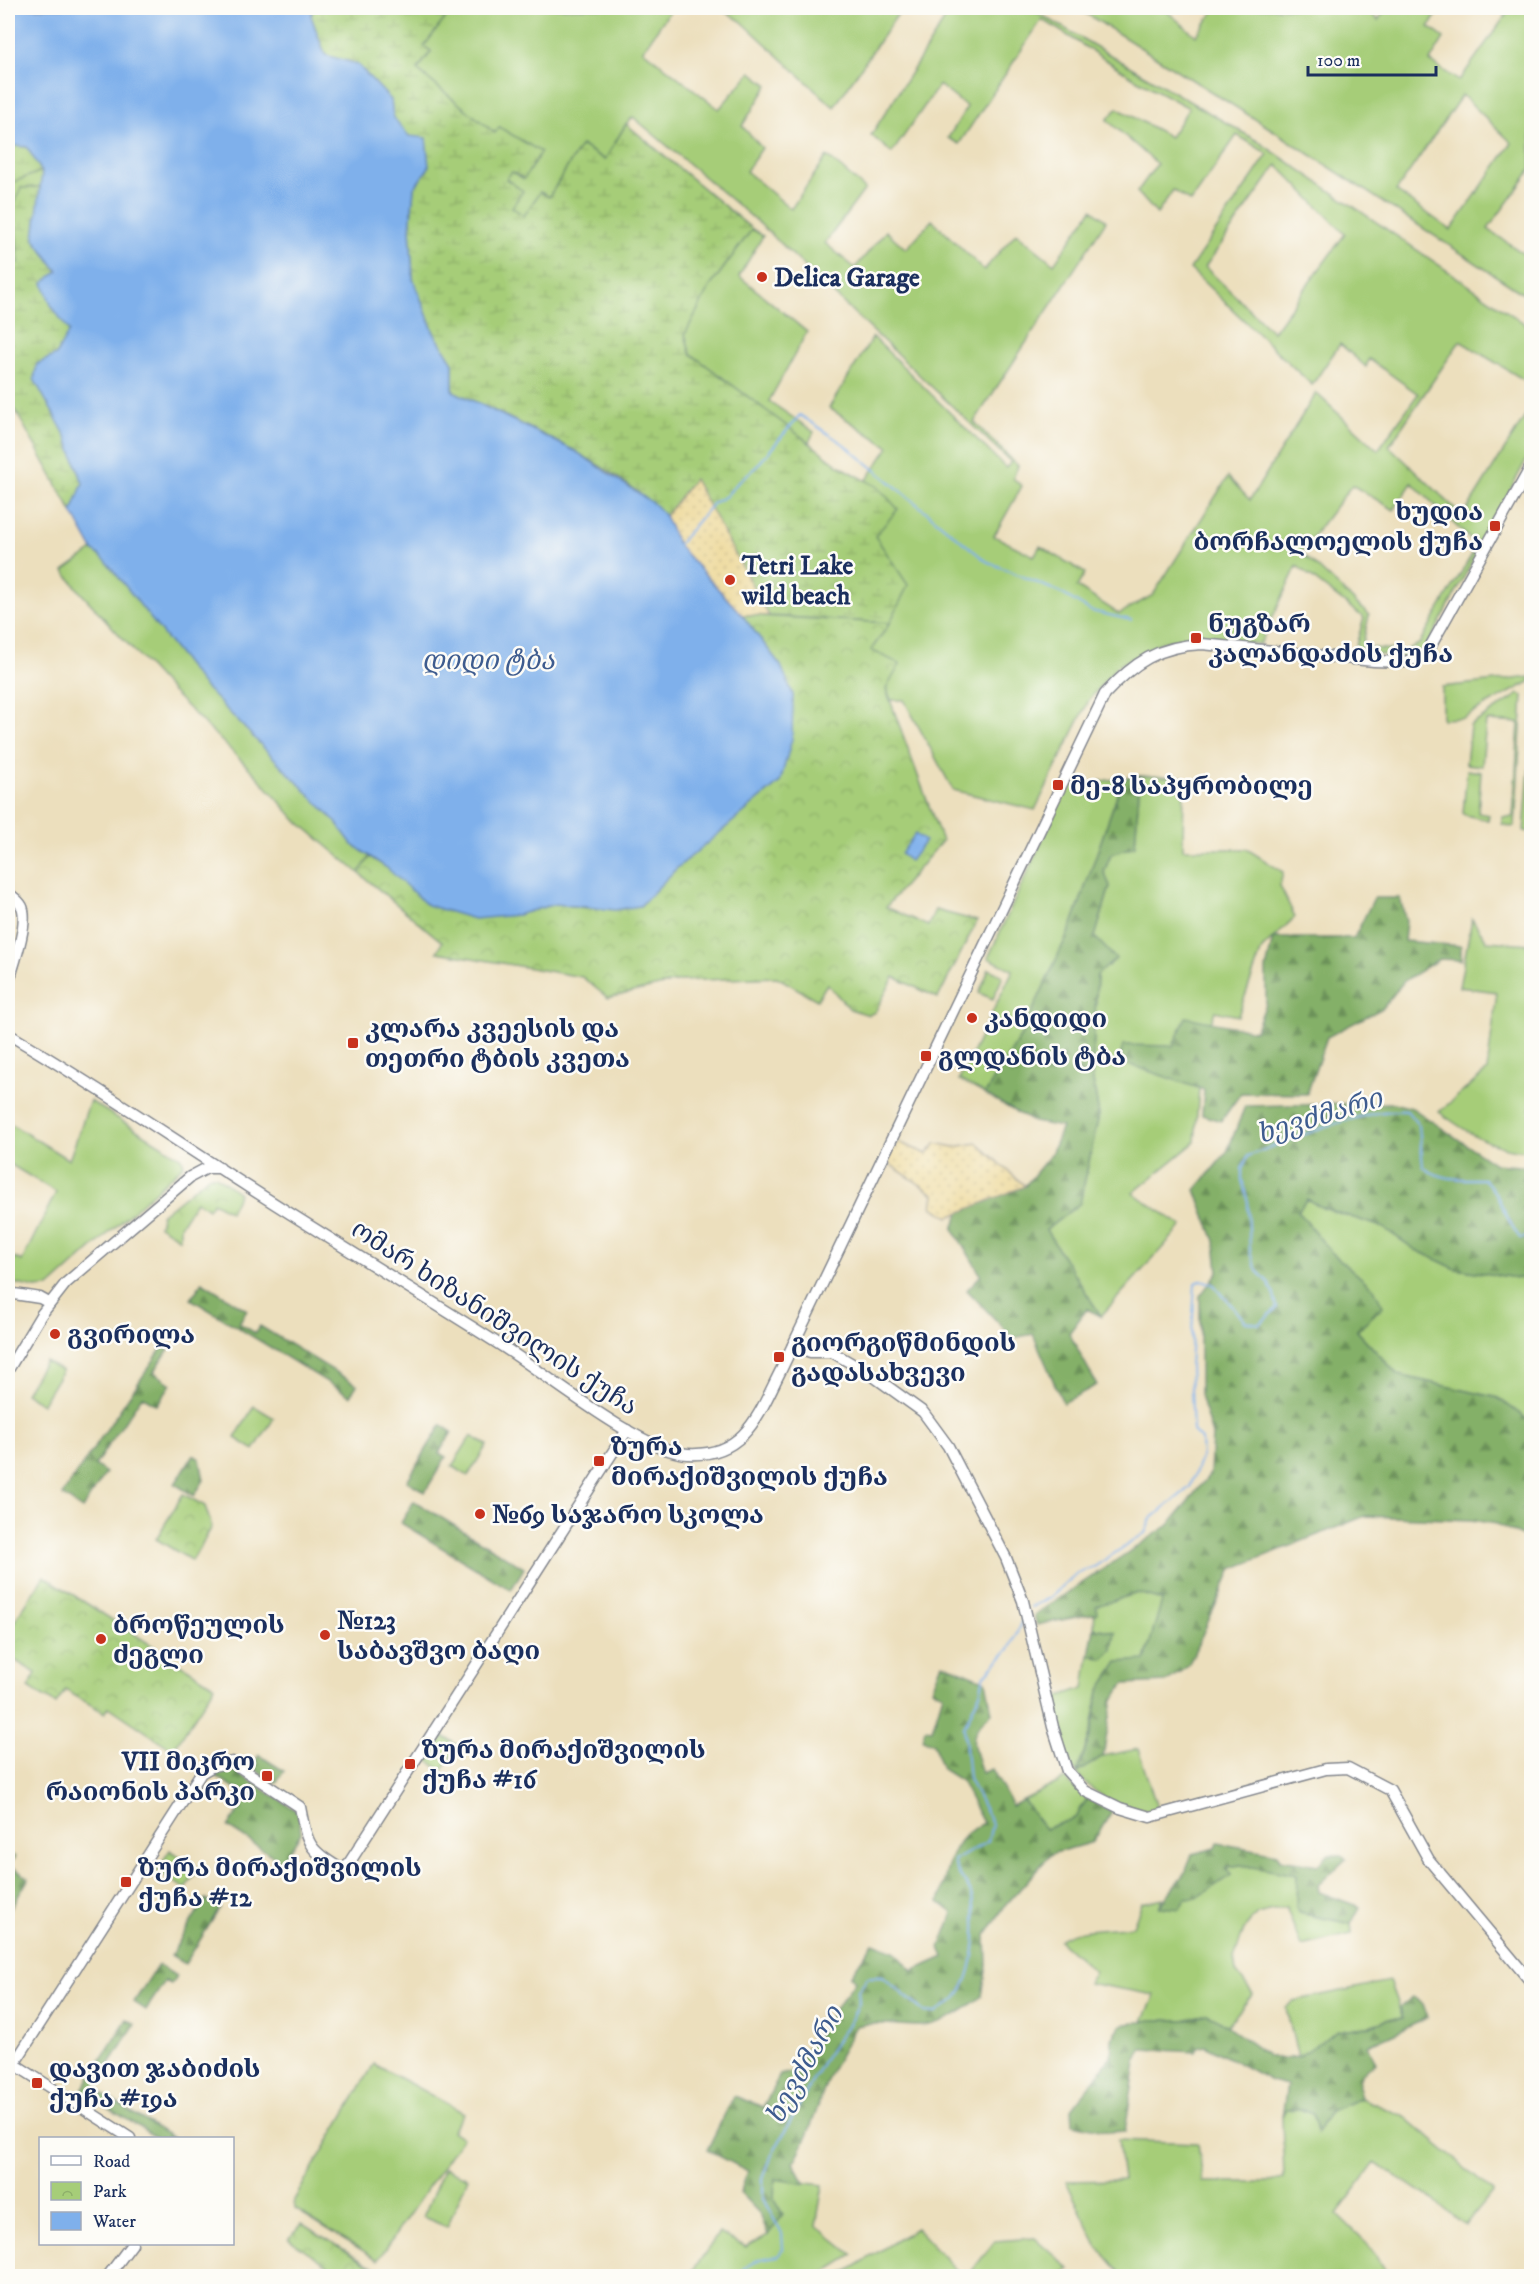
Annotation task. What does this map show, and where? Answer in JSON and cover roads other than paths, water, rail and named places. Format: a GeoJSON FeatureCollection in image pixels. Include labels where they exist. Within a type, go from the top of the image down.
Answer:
{"type":"FeatureCollection","features":[{"type":"Feature","properties":{"kind":"main road","name":"ომარ ხიზანიშვილის ქუჩა"},"geometry":{"type":"LineString","coordinates":[[8,1034],[504,1347],[627,1430],[669,1452],[705,1454],[725,1449],[741,1440],[756,1419],[1105,694],[1125,671],[1151,655],[1177,645],[1202,644],[1374,661],[1404,662],[1425,656],[1532,465]]}},
{"type":"Feature","properties":{"kind":"main road"},"geometry":{"type":"LineString","coordinates":[[8,893],[21,905],[24,912],[8,984]]}},
{"type":"Feature","properties":{"kind":"main road"},"geometry":{"type":"LineString","coordinates":[[186,1146],[193,1159],[190,1177]]}},
{"type":"Feature","properties":{"kind":"main road"},"geometry":{"type":"LineString","coordinates":[[8,1370],[49,1303],[66,1283],[190,1177],[207,1168],[220,1168]]}},
{"type":"Feature","properties":{"kind":"main road"},"geometry":{"type":"LineString","coordinates":[[8,1293],[40,1298],[49,1303]]}},
{"type":"Feature","properties":{"kind":"main road"},"geometry":{"type":"LineString","coordinates":[[793,1345],[810,1352],[832,1352],[873,1376],[923,1412],[948,1446],[1006,1558],[1023,1601],[1053,1727],[1067,1771],[1085,1791],[1120,1808],[1150,1817],[1326,1769],[1348,1768],[1390,1790],[1429,1860],[1532,1983]]}},
{"type":"Feature","properties":{"kind":"main road"},"geometry":{"type":"LineString","coordinates":[[127,2137],[11,2062],[201,1773],[213,1766],[232,1762],[300,1807],[307,1840],[314,1851],[344,1871],[627,1430]]}},
{"type":"Feature","properties":{"kind":"main road"},"geometry":{"type":"LineString","coordinates":[[108,2277],[131,2245]]}},
{"type":"Feature","properties":{"kind":"water","name":"დიდი ტბა"},"geometry":{"type":"Polygon","coordinates":[[[8,8],[313,8],[311,16],[325,55],[357,64],[391,100],[393,117],[409,136],[426,138],[429,167],[414,188],[410,229],[413,279],[434,333],[453,363],[453,391],[575,451],[654,504],[665,516],[678,545],[742,615],[781,666],[793,695],[792,739],[780,782],[676,869],[640,906],[615,910],[555,904],[517,915],[474,919],[427,905],[387,868],[352,844],[336,822],[201,683],[106,561],[93,550],[72,512],[83,483],[67,438],[34,379],[37,364],[56,355],[69,331],[51,305],[43,283],[58,271],[34,239],[42,172],[27,147],[8,145],[8,8]]]}},
{"type":"Feature","properties":{"kind":"water"},"geometry":{"type":"Polygon","coordinates":[[[915,834],[925,841],[910,861],[901,854],[915,834]]]}},
{"type":"Feature","properties":{"kind":"waterway"},"geometry":{"type":"LineString","coordinates":[[678,545],[713,503],[726,496],[756,467],[800,415],[845,445],[986,561],[1059,592],[1091,611],[1131,620]]}},
{"type":"Feature","properties":{"kind":"waterway","name":"ხევძმარი"},"geometry":{"type":"LineString","coordinates":[[1031,1607],[1050,1598],[1077,1573],[1094,1567],[1145,1533],[1151,1519],[1190,1487],[1202,1456],[1201,1439],[1193,1431],[1190,1367],[1195,1283],[1202,1280],[1213,1284],[1246,1322],[1260,1324],[1277,1308],[1273,1292],[1267,1281],[1257,1271],[1250,1253],[1248,1202],[1242,1180],[1242,1169],[1248,1156],[1305,1134],[1370,1114],[1407,1111],[1419,1126],[1423,1167],[1445,1177],[1484,1179],[1495,1192],[1520,1238],[1532,1237]]}},
{"type":"Feature","properties":{"kind":"waterway","name":"ხევძმარი"},"geometry":{"type":"LineString","coordinates":[[739,2276],[751,2264],[760,2259],[778,2256],[783,2249],[782,2234],[763,2199],[763,2179],[771,2157],[822,2063],[852,2018],[859,2003],[858,1990],[868,1977],[883,1977],[924,2012],[936,2013],[956,1998],[969,1974],[974,1946],[975,1918],[971,1894],[957,1871],[954,1861],[988,1841],[992,1824],[969,1779],[964,1727],[980,1693],[984,1676],[1010,1648],[1023,1618]]}},
{"type":"Feature","properties":{"kind":"place","name":"Delica Garage"},"geometry":{"type":"Point","coordinates":[762,277]}},
{"type":"Feature","properties":{"kind":"place","name":"ხუდია ბორჩალოელის ქუჩა"},"geometry":{"type":"Point","coordinates":[1495,526]}},
{"type":"Feature","properties":{"kind":"place","name":"Tetri Lake wild beach"},"geometry":{"type":"Point","coordinates":[730,580]}},
{"type":"Feature","properties":{"kind":"place","name":"ნუგზარ კალანდაძის ქუჩა"},"geometry":{"type":"Point","coordinates":[1196,638]}},
{"type":"Feature","properties":{"kind":"place","name":"მე-8 საპყრობილე"},"geometry":{"type":"Point","coordinates":[1058,785]}},
{"type":"Feature","properties":{"kind":"place","name":"კანდიდი"},"geometry":{"type":"Point","coordinates":[972,1018]}},
{"type":"Feature","properties":{"kind":"place","name":"კლარა კვეესის და თეთრი ტბის კვეთა"},"geometry":{"type":"Point","coordinates":[353,1043]}},
{"type":"Feature","properties":{"kind":"place","name":"გლდანის ტბა"},"geometry":{"type":"Point","coordinates":[926,1056]}},
{"type":"Feature","properties":{"kind":"place","name":"გვირილა"},"geometry":{"type":"Point","coordinates":[55,1334]}},
{"type":"Feature","properties":{"kind":"place","name":"გიორგიწმინდის გადასახვევი"},"geometry":{"type":"Point","coordinates":[779,1357]}},
{"type":"Feature","properties":{"kind":"place","name":"ზურა მირაქიშვილის ქუჩა"},"geometry":{"type":"Point","coordinates":[599,1461]}},
{"type":"Feature","properties":{"kind":"place","name":"№69 საჯარო სკოლა"},"geometry":{"type":"Point","coordinates":[480,1514]}},
{"type":"Feature","properties":{"kind":"place","name":"№123 საბავშვო ბაღი"},"geometry":{"type":"Point","coordinates":[325,1635]}},
{"type":"Feature","properties":{"kind":"place","name":"ბროწეულის ძეგლი"},"geometry":{"type":"Point","coordinates":[101,1639]}},
{"type":"Feature","properties":{"kind":"place","name":"ზურა მირაქიშვილის ქუჩა #16"},"geometry":{"type":"Point","coordinates":[410,1764]}},
{"type":"Feature","properties":{"kind":"place","name":"VII მიკრო რაიონის პარკი"},"geometry":{"type":"Point","coordinates":[267,1776]}},
{"type":"Feature","properties":{"kind":"place","name":"ზურა მირაქიშვილის ქუჩა #12"},"geometry":{"type":"Point","coordinates":[126,1882]}},
{"type":"Feature","properties":{"kind":"place","name":"დავით ჯაბიძის ქუჩა #19ა"},"geometry":{"type":"Point","coordinates":[37,2083]}}]}
